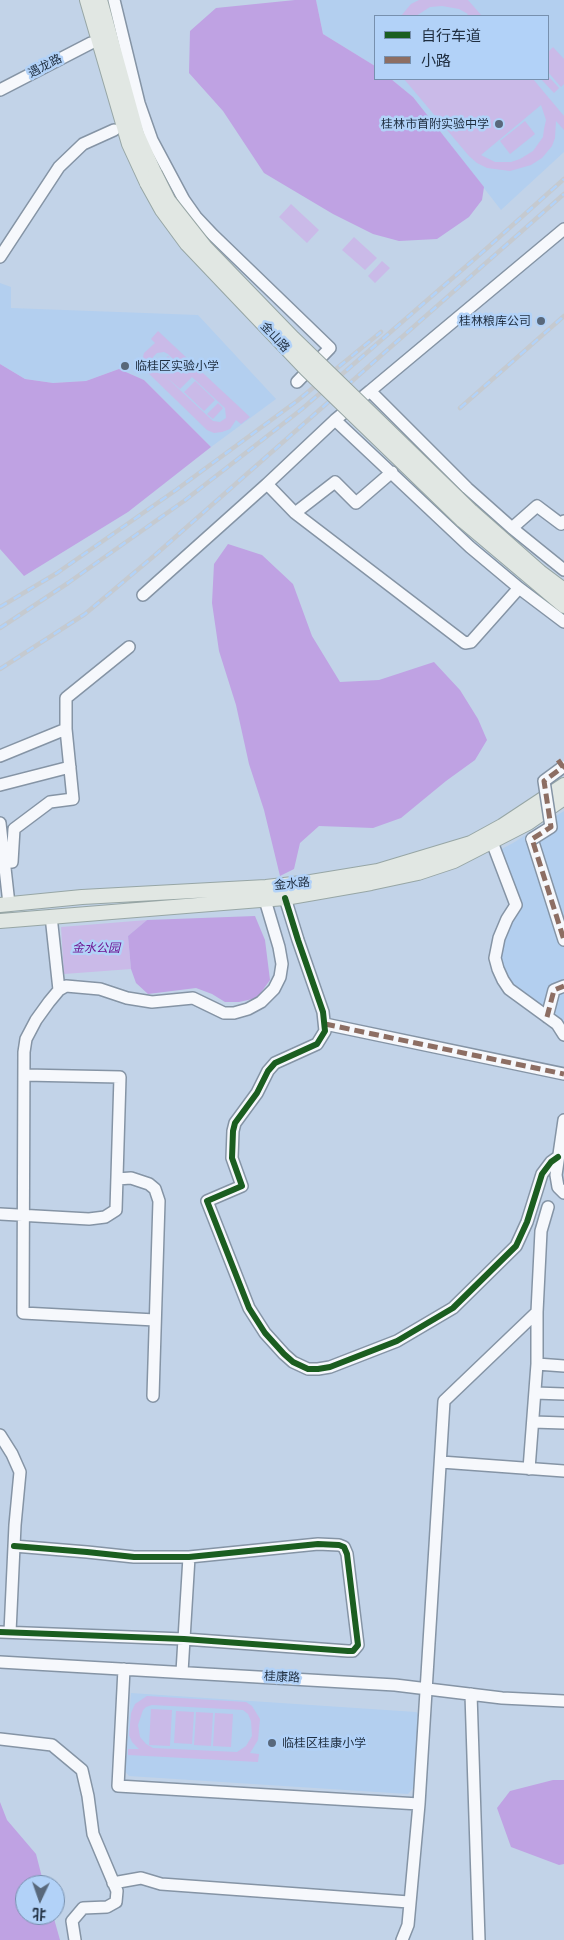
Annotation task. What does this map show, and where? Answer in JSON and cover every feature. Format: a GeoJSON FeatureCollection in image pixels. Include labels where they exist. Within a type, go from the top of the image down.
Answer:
{"type":"FeatureCollection","features":[{"type":"Feature","properties":{"kind":"main road","name":"金山路"},"geometry":{"type":"LineString","coordinates":[[87,0],[128,144],[151,179]]}},
{"type":"Feature","properties":{"kind":"main road","name":"金山路"},"geometry":{"type":"LineString","coordinates":[[100,0],[137,134],[162,210],[194,251],[306,369],[564,606]]}},
{"type":"Feature","properties":{"kind":"main road","name":"金山路"},"geometry":{"type":"LineString","coordinates":[[467,516],[564,590]]}},
{"type":"Feature","properties":{"kind":"main road","name":"金水路"},"geometry":{"type":"LineString","coordinates":[[4,905],[82,897],[266,887],[378,871],[471,843],[502,826],[564,785]]}},
{"type":"Feature","properties":{"kind":"main road","name":"金水路"},"geometry":{"type":"LineString","coordinates":[[0,921],[265,900],[336,890],[418,872],[454,861],[528,823],[564,799]]}},
{"type":"Feature","properties":{"kind":"street"},"geometry":{"type":"LineString","coordinates":[[114,0],[139,103],[152,140],[184,200],[196,218],[330,348],[297,382]]}},
{"type":"Feature","properties":{"kind":"street","name":"遇龙路"},"geometry":{"type":"LineString","coordinates":[[0,90],[90,43]]}},
{"type":"Feature","properties":{"kind":"street"},"geometry":{"type":"LineString","coordinates":[[0,257],[58,167],[83,144],[114,130]]}},
{"type":"Feature","properties":{"kind":"street"},"geometry":{"type":"LineString","coordinates":[[143,595],[335,420],[564,228]]}},
{"type":"Feature","properties":{"kind":"street"},"geometry":{"type":"LineString","coordinates":[[370,391],[467,488],[564,570]]}},
{"type":"Feature","properties":{"kind":"street"},"geometry":{"type":"LineString","coordinates":[[335,420],[470,547],[564,622]]}},
{"type":"Feature","properties":{"kind":"street"},"geometry":{"type":"LineString","coordinates":[[296,513],[335,482],[356,503],[392,472]]}},
{"type":"Feature","properties":{"kind":"street"},"geometry":{"type":"LineString","coordinates":[[267,484],[296,513],[465,643],[471,642],[519,588]]}},
{"type":"Feature","properties":{"kind":"street"},"geometry":{"type":"LineString","coordinates":[[512,528],[537,506],[561,524],[564,522]]}},
{"type":"Feature","properties":{"kind":"street"},"geometry":{"type":"LineString","coordinates":[[2,863],[12,862],[14,829],[50,802],[73,799],[66,729],[66,698],[129,647]]}},
{"type":"Feature","properties":{"kind":"street"},"geometry":{"type":"LineString","coordinates":[[0,756],[66,729]]}},
{"type":"Feature","properties":{"kind":"street"},"geometry":{"type":"LineString","coordinates":[[561,764],[544,781],[551,827],[532,839],[564,940]]}},
{"type":"Feature","properties":{"kind":"street"},"geometry":{"type":"LineString","coordinates":[[0,785],[70,767]]}},
{"type":"Feature","properties":{"kind":"street"},"geometry":{"type":"LineString","coordinates":[[0,830],[4,905]]}},
{"type":"Feature","properties":{"kind":"street"},"geometry":{"type":"LineString","coordinates":[[492,842],[516,905],[506,919],[499,938],[495,958],[498,969],[510,989],[557,1024],[564,1035]]}},
{"type":"Feature","properties":{"kind":"street"},"geometry":{"type":"LineString","coordinates":[[285,898],[323,1012],[325,1024],[322,1038],[317,1044],[275,1063],[268,1071],[257,1093],[235,1123],[233,1131],[232,1158],[242,1186],[207,1201],[250,1308],[276,1346],[293,1362],[308,1369],[330,1367],[397,1341],[453,1308],[516,1246],[522,1236],[542,1174],[558,1156]]}},
{"type":"Feature","properties":{"kind":"street"},"geometry":{"type":"LineString","coordinates":[[155,1320],[23,1313],[24,1052],[26,1039],[36,1020],[59,990],[66,986],[89,987],[127,998],[152,1002],[193,998],[224,1013],[234,1013],[248,1009],[261,1002],[274,989],[280,977],[282,964],[280,947],[265,900]]}},
{"type":"Feature","properties":{"kind":"street"},"geometry":{"type":"LineString","coordinates":[[51,916],[59,990]]}},
{"type":"Feature","properties":{"kind":"street"},"geometry":{"type":"LineString","coordinates":[[547,1017],[554,990],[564,986]]}},
{"type":"Feature","properties":{"kind":"street"},"geometry":{"type":"LineString","coordinates":[[325,1024],[564,1074]]}},
{"type":"Feature","properties":{"kind":"street"},"geometry":{"type":"LineString","coordinates":[[0,1214],[75,1220],[105,1217],[116,1210],[120,1078],[25,1075]]}},
{"type":"Feature","properties":{"kind":"street"},"geometry":{"type":"LineString","coordinates":[[564,1120],[556,1184],[559,1190],[564,1193]]}},
{"type":"Feature","properties":{"kind":"street"},"geometry":{"type":"LineString","coordinates":[[117,1179],[141,1180],[149,1184],[158,1195],[153,1396]]}},
{"type":"Feature","properties":{"kind":"street"},"geometry":{"type":"LineString","coordinates":[[529,1469],[537,1364],[537,1312],[542,1231],[548,1207]]}},
{"type":"Feature","properties":{"kind":"street"},"geometry":{"type":"LineString","coordinates":[[402,1940],[408,1925],[427,1689],[444,1401],[537,1312]]}},
{"type":"Feature","properties":{"kind":"street"},"geometry":{"type":"LineString","coordinates":[[537,1364],[564,1366]]}},
{"type":"Feature","properties":{"kind":"street"},"geometry":{"type":"LineString","coordinates":[[535,1392],[564,1394]]}},
{"type":"Feature","properties":{"kind":"street"},"geometry":{"type":"LineString","coordinates":[[533,1422],[564,1423]]}},
{"type":"Feature","properties":{"kind":"street"},"geometry":{"type":"LineString","coordinates":[[0,1435],[12,1454],[20,1472],[14,1546],[5,1608],[5,1632],[184,1639],[348,1651],[356,1649],[359,1639],[347,1554],[344,1547],[339,1545],[318,1544],[189,1557],[134,1558],[14,1546]]}},
{"type":"Feature","properties":{"kind":"street"},"geometry":{"type":"LineString","coordinates":[[441,1462],[564,1472]]}},
{"type":"Feature","properties":{"kind":"street"},"geometry":{"type":"LineString","coordinates":[[182,1672],[189,1557]]}},
{"type":"Feature","properties":{"kind":"street","name":"桂康路"},"geometry":{"type":"LineString","coordinates":[[0,1662],[395,1684],[502,1698],[564,1701]]}},
{"type":"Feature","properties":{"kind":"street"},"geometry":{"type":"LineString","coordinates":[[124,1669],[118,1786],[418,1804]]}},
{"type":"Feature","properties":{"kind":"street"},"geometry":{"type":"LineString","coordinates":[[471,1694],[479,1940]]}},
{"type":"Feature","properties":{"kind":"street"},"geometry":{"type":"LineString","coordinates":[[0,1739],[52,1745],[82,1770],[88,1796],[93,1834],[116,1891],[116,1902],[107,1908],[83,1908],[72,1920],[75,1940]]}},
{"type":"Feature","properties":{"kind":"street"},"geometry":{"type":"LineString","coordinates":[[113,1883],[141,1878],[161,1884],[409,1902]]}},
{"type":"Feature","properties":{"kind":"shaded area"},"geometry":{"type":"Polygon","coordinates":[[[295,0],[316,0],[323,34],[374,65],[374,80],[392,80],[413,97],[484,187],[482,200],[469,217],[437,239],[399,241],[373,234],[333,214],[264,173],[223,111],[189,73],[190,31],[216,8],[295,0]]]}},
{"type":"Feature","properties":{"kind":"shaded area","name":"桂林市首附实验中学"},"geometry":{"type":"Polygon","coordinates":[[[316,0],[564,0],[564,152],[501,210],[413,97],[392,80],[549,80],[549,15],[374,15],[374,65],[323,34],[316,0]]]}},
{"type":"Feature","properties":{"kind":"shaded area","name":"临桂区实验小学"},"geometry":{"type":"Polygon","coordinates":[[[0,283],[11,287],[11,308],[198,315],[276,399],[211,447],[144,380],[119,369],[86,381],[53,383],[25,379],[0,364],[0,283]]]}},
{"type":"Feature","properties":{"kind":"shaded area"},"geometry":{"type":"Polygon","coordinates":[[[0,364],[25,379],[53,383],[86,381],[119,369],[144,380],[211,447],[128,512],[24,576],[0,549],[0,364]]]}},
{"type":"Feature","properties":{"kind":"shaded area"},"geometry":{"type":"Polygon","coordinates":[[[228,544],[262,555],[293,584],[312,636],[340,682],[379,680],[434,662],[460,690],[478,719],[487,740],[475,760],[401,818],[373,828],[319,826],[300,843],[294,869],[280,876],[264,810],[249,764],[236,705],[219,651],[212,603],[214,564],[228,544]]]}},
{"type":"Feature","properties":{"kind":"shaded area"},"geometry":{"type":"Polygon","coordinates":[[[564,811],[564,1035],[509,989],[497,948],[516,905],[496,852],[564,811]]]}},
{"type":"Feature","properties":{"kind":"shaded area"},"geometry":{"type":"Polygon","coordinates":[[[255,916],[265,940],[270,980],[257,998],[239,1002],[225,1002],[212,994],[196,988],[148,994],[136,983],[131,969],[128,936],[147,920],[255,916]]]}},
{"type":"Feature","properties":{"kind":"shaded area","name":"临桂区桂康小学"},"geometry":{"type":"Polygon","coordinates":[[[131,1693],[416,1712],[420,1715],[415,1786],[408,1794],[129,1776],[125,1771],[131,1693]]]}},
{"type":"Feature","properties":{"kind":"shaded area"},"geometry":{"type":"Polygon","coordinates":[[[553,1780],[564,1780],[564,1864],[559,1865],[511,1847],[497,1808],[510,1791],[553,1780]]]}},
{"type":"Feature","properties":{"kind":"shaded area"},"geometry":{"type":"Polygon","coordinates":[[[0,1802],[7,1820],[36,1854],[41,1875],[15,1875],[15,1925],[56,1925],[60,1940],[0,1940],[0,1802]]]}},
{"type":"Feature","properties":{"kind":"green space"},"geometry":{"type":"Polygon","coordinates":[[[419,0],[468,0],[481,15],[467,15],[459,9],[442,6],[430,7],[418,15],[402,15],[411,4],[419,0]]]}},
{"type":"Feature","properties":{"kind":"green space"},"geometry":{"type":"Polygon","coordinates":[[[553,47],[564,59],[564,84],[561,87],[549,73],[549,51],[553,47]]]}},
{"type":"Feature","properties":{"kind":"green space"},"geometry":{"type":"Polygon","coordinates":[[[549,77],[559,88],[554,93],[542,80],[549,80],[549,77]]]}},
{"type":"Feature","properties":{"kind":"green space"},"geometry":{"type":"Polygon","coordinates":[[[405,80],[534,80],[564,116],[564,130],[556,121],[555,138],[552,146],[542,158],[531,165],[510,171],[487,168],[477,163],[405,80]],[[541,105],[481,155],[495,162],[511,162],[520,159],[533,151],[543,137],[546,120],[541,105]]]}},
{"type":"Feature","properties":{"kind":"green space"},"geometry":{"type":"Polygon","coordinates":[[[525,121],[535,134],[510,154],[500,141],[525,121]]]}},
{"type":"Feature","properties":{"kind":"green space"},"geometry":{"type":"Polygon","coordinates":[[[291,204],[319,230],[307,243],[279,217],[291,204]]]}},
{"type":"Feature","properties":{"kind":"green space"},"geometry":{"type":"Polygon","coordinates":[[[354,237],[377,258],[365,270],[342,250],[354,237]]]}},
{"type":"Feature","properties":{"kind":"green space"},"geometry":{"type":"Polygon","coordinates":[[[382,261],[390,268],[375,283],[368,276],[382,261]]]}},
{"type":"Feature","properties":{"kind":"green space"},"geometry":{"type":"Polygon","coordinates":[[[158,331],[250,417],[241,424],[236,420],[230,429],[222,432],[214,433],[207,430],[143,368],[144,353],[155,343],[151,339],[158,331]],[[164,352],[157,353],[153,357],[153,363],[156,368],[168,356],[189,375],[168,354],[164,352]],[[165,376],[213,421],[220,422],[226,418],[225,408],[192,377],[180,389],[165,376]]]}},
{"type":"Feature","properties":{"kind":"green space"},"geometry":{"type":"Polygon","coordinates":[[[195,381],[215,400],[204,411],[184,392],[195,381]]]}},
{"type":"Feature","properties":{"kind":"green space"},"geometry":{"type":"Polygon","coordinates":[[[218,403],[223,408],[213,419],[207,414],[218,403]]]}},
{"type":"Feature","properties":{"kind":"green space","name":"金水公园"},"geometry":{"type":"Polygon","coordinates":[[[147,920],[128,936],[131,969],[64,974],[61,927],[147,920]]]}},
{"type":"Feature","properties":{"kind":"green space"},"geometry":{"type":"Polygon","coordinates":[[[147,1696],[246,1702],[252,1706],[260,1719],[258,1740],[250,1753],[259,1754],[258,1762],[128,1755],[128,1749],[139,1749],[132,1742],[129,1735],[131,1713],[135,1704],[147,1696]],[[152,1705],[143,1710],[138,1725],[140,1737],[153,1748],[237,1752],[246,1746],[252,1736],[251,1721],[248,1714],[243,1710],[152,1705]]]}},
{"type":"Feature","properties":{"kind":"green space"},"geometry":{"type":"Polygon","coordinates":[[[151,1709],[172,1710],[170,1746],[149,1745],[151,1709]]]}},
{"type":"Feature","properties":{"kind":"green space"},"geometry":{"type":"Polygon","coordinates":[[[176,1711],[194,1712],[192,1744],[174,1743],[176,1711]]]}},
{"type":"Feature","properties":{"kind":"green space"},"geometry":{"type":"Polygon","coordinates":[[[196,1712],[213,1713],[211,1746],[194,1745],[196,1712]]]}},
{"type":"Feature","properties":{"kind":"green space"},"geometry":{"type":"Polygon","coordinates":[[[215,1713],[233,1714],[231,1747],[213,1746],[215,1713]]]}},
{"type":"Feature","properties":{"kind":"railway"},"geometry":{"type":"LineString","coordinates":[[0,628],[68,583],[184,501],[302,409],[564,179]]}},
{"type":"Feature","properties":{"kind":"railway"},"geometry":{"type":"LineString","coordinates":[[0,669],[85,614],[154,556],[564,194]]}},
{"type":"Feature","properties":{"kind":"railway"},"geometry":{"type":"LineString","coordinates":[[460,408],[564,316]]}},
{"type":"Feature","properties":{"kind":"railway"},"geometry":{"type":"LineString","coordinates":[[0,607],[57,573],[176,490],[297,401],[381,332]]}},
{"type":"Feature","properties":{"kind":"marked path"},"geometry":{"type":"LineString","coordinates":[[558,760],[563,767],[544,781],[551,827],[532,839],[564,940]]}},
{"type":"Feature","properties":{"kind":"marked path"},"geometry":{"type":"LineString","coordinates":[[547,1017],[554,990],[564,986]]}},
{"type":"Feature","properties":{"kind":"marked path"},"geometry":{"type":"LineString","coordinates":[[325,1024],[564,1074]]}},
{"type":"Feature","properties":{"kind":"cycle path"},"geometry":{"type":"LineString","coordinates":[[285,898],[323,1012],[325,1031],[317,1044],[275,1063],[268,1071],[257,1093],[235,1123],[233,1131],[232,1158],[242,1186],[207,1201],[249,1308],[265,1333],[284,1354],[293,1362],[308,1369],[330,1367],[397,1341],[453,1308],[516,1246],[527,1222],[542,1174],[551,1162],[558,1157]]}},
{"type":"Feature","properties":{"kind":"cycle path"},"geometry":{"type":"LineString","coordinates":[[0,1632],[184,1639],[348,1651],[353,1651],[358,1645],[347,1554],[344,1547],[339,1545],[318,1544],[189,1557],[134,1557],[14,1546]]}},
{"type":"Feature","properties":{"kind":"place","name":"桂林市首附实验中学"},"geometry":{"type":"Point","coordinates":[499,124]}},
{"type":"Feature","properties":{"kind":"place","name":"桂林粮库公司"},"geometry":{"type":"Point","coordinates":[541,321]}},
{"type":"Feature","properties":{"kind":"place","name":"临桂区实验小学"},"geometry":{"type":"Point","coordinates":[125,366]}},
{"type":"Feature","properties":{"kind":"place","name":"临桂区桂康小学"},"geometry":{"type":"Point","coordinates":[272,1743]}}]}
